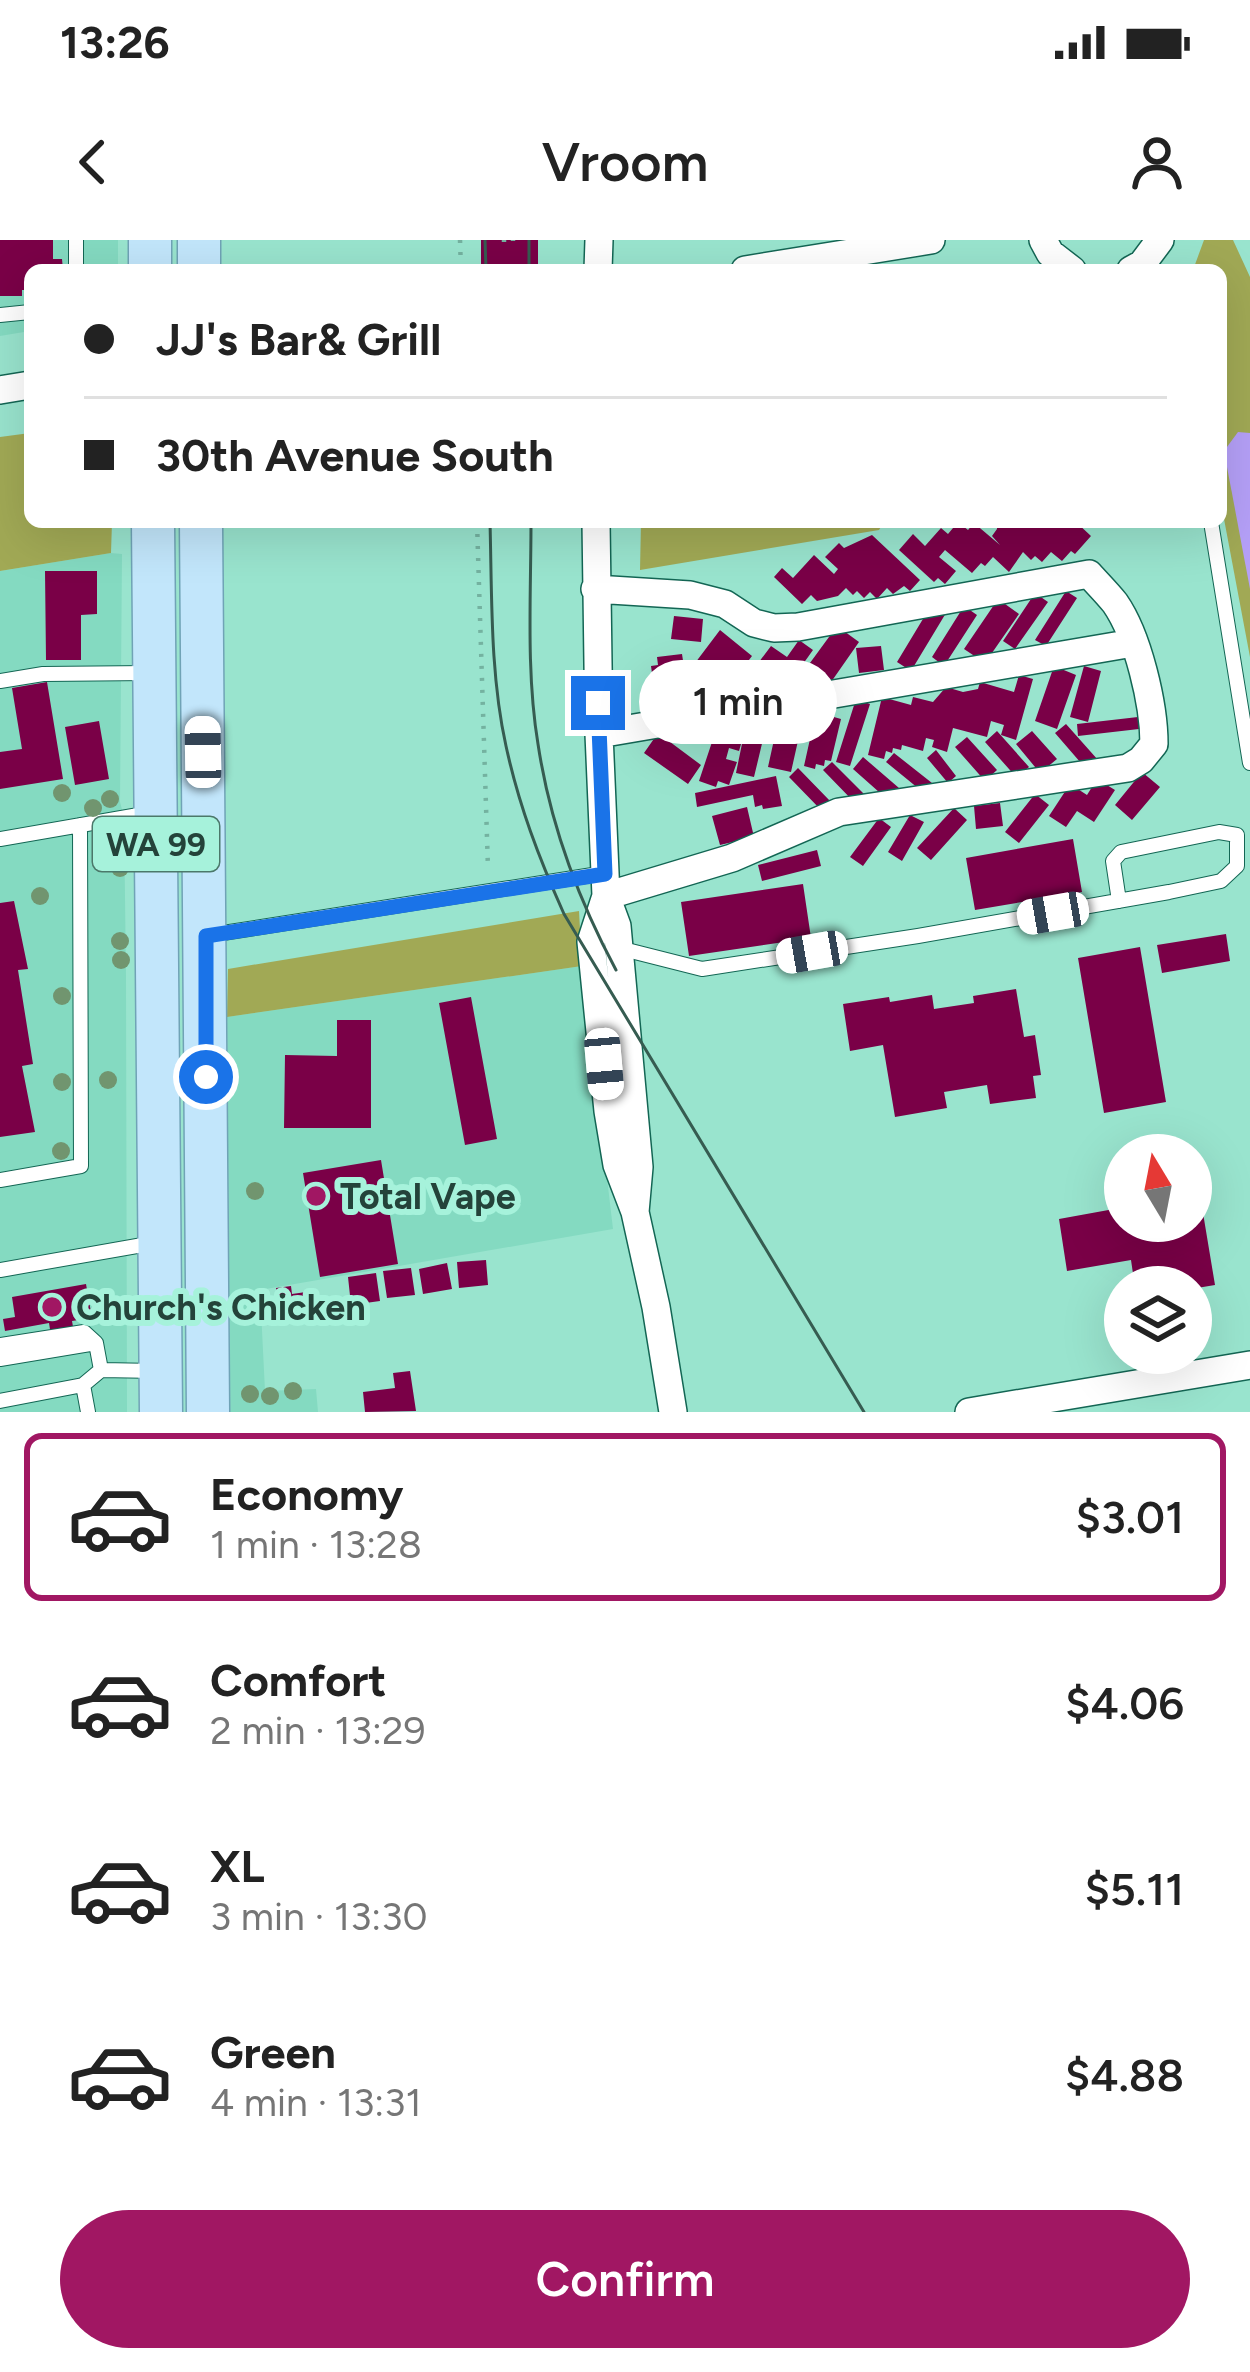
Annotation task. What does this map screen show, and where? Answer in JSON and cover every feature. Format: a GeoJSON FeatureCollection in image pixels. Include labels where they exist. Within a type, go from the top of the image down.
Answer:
{"type":"FeatureCollection","features":[{"type":"Feature","properties":{"kind":"main road","name":"WA 99"},"geometry":{"type":"LineString","coordinates":[[153,528],[161,1392]]}},
{"type":"Feature","properties":{"kind":"main road","name":"WA 99"},"geometry":{"type":"LineString","coordinates":[[201,528],[208,1412]]}},
{"type":"Feature","properties":{"kind":"street"},"geometry":{"type":"LineString","coordinates":[[782,264],[932,240]]}},
{"type":"Feature","properties":{"kind":"street"},"geometry":{"type":"LineString","coordinates":[[1043,240],[1064,264]]}},
{"type":"Feature","properties":{"kind":"street"},"geometry":{"type":"LineString","coordinates":[[596,528],[605,885],[617,926],[639,1167],[635,1212]]}},
{"type":"Feature","properties":{"kind":"street"},"geometry":{"type":"LineString","coordinates":[[595,589],[690,595],[725,604],[754,623],[774,628],[1089,574],[1117,606],[1154,718],[1154,744],[1128,768],[839,812],[733,858],[605,885]]}},
{"type":"Feature","properties":{"kind":"street"},"geometry":{"type":"LineString","coordinates":[[598,734],[1133,643]]}},
{"type":"Feature","properties":{"kind":"street"},"geometry":{"type":"LineString","coordinates":[[605,885],[591,942],[613,1140],[656,1306],[673,1412]]}},
{"type":"Feature","properties":{"kind":"street"},"geometry":{"type":"LineString","coordinates":[[969,1412],[1250,1365]]}},
{"type":"Feature","properties":{"kind":"lane"},"geometry":{"type":"LineString","coordinates":[[1212,528],[1247,720],[1250,764]]}},
{"type":"Feature","properties":{"kind":"lane"},"geometry":{"type":"LineString","coordinates":[[0,681],[43,674],[154,673]]}},
{"type":"Feature","properties":{"kind":"lane"},"geometry":{"type":"LineString","coordinates":[[0,839],[155,812]]}},
{"type":"Feature","properties":{"kind":"lane"},"geometry":{"type":"LineString","coordinates":[[0,1180],[81,1166],[80,825]]}},
{"type":"Feature","properties":{"kind":"lane"},"geometry":{"type":"LineString","coordinates":[[619,948],[702,969],[1119,901],[1221,881],[1237,866],[1237,836],[1219,832],[1121,852],[1113,861],[1119,901]]}},
{"type":"Feature","properties":{"kind":"lane"},"geometry":{"type":"LineString","coordinates":[[206,936],[605,885]]}},
{"type":"Feature","properties":{"kind":"lane"},"geometry":{"type":"LineString","coordinates":[[0,1270],[159,1242]]}},
{"type":"Feature","properties":{"kind":"lane"},"geometry":{"type":"LineString","coordinates":[[0,1345],[84,1332],[96,1343],[101,1370]]}},
{"type":"Feature","properties":{"kind":"lane"},"geometry":{"type":"LineString","coordinates":[[0,1360],[96,1343]]}},
{"type":"Feature","properties":{"kind":"lane"},"geometry":{"type":"LineString","coordinates":[[101,1370],[161,1392]]}},
{"type":"Feature","properties":{"kind":"lane"},"geometry":{"type":"LineString","coordinates":[[0,1401],[83,1385],[101,1370]]}},
{"type":"Feature","properties":{"kind":"lane"},"geometry":{"type":"LineString","coordinates":[[83,1385],[88,1412]]}},
{"type":"Feature","properties":{"kind":"path"},"geometry":{"type":"LineString","coordinates":[[477,528],[488,869]]}},
{"type":"Feature","properties":{"kind":"shaded area"},"geometry":{"type":"Polygon","coordinates":[[[0,240],[118,240],[118,264],[24,264],[24,332],[0,336],[0,240]]]}},
{"type":"Feature","properties":{"kind":"shaded area"},"geometry":{"type":"Polygon","coordinates":[[[1204,240],[1233,240],[1250,277],[1250,657],[1226,528],[1227,264],[1195,264],[1204,240]]]}},
{"type":"Feature","properties":{"kind":"shaded area"},"geometry":{"type":"Polygon","coordinates":[[[1238,432],[1250,433],[1250,589],[1227,467],[1227,447],[1238,432]]]}},
{"type":"Feature","properties":{"kind":"shaded area"},"geometry":{"type":"Polygon","coordinates":[[[24,434],[24,528],[112,528],[111,553],[0,571],[0,437],[24,434]]]}},
{"type":"Feature","properties":{"kind":"shaded area"},"geometry":{"type":"Polygon","coordinates":[[[641,528],[880,528],[879,530],[640,570],[641,528]]]}},
{"type":"Feature","properties":{"kind":"shaded area"},"geometry":{"type":"Polygon","coordinates":[[[122,554],[127,1412],[0,1412],[0,571],[122,554]]]}},
{"type":"Feature","properties":{"kind":"shaded area"},"geometry":{"type":"Polygon","coordinates":[[[579,911],[582,966],[227,1017],[228,969],[579,911]]]}},
{"type":"Feature","properties":{"kind":"shaded area"},"geometry":{"type":"Polygon","coordinates":[[[582,966],[613,1229],[260,1290],[265,1391],[316,1389],[318,1412],[230,1412],[227,1017],[582,966]]]}},
{"type":"Feature","properties":{"kind":"building"},"geometry":{"type":"Polygon","coordinates":[[[0,240],[53,240],[53,259],[62,259],[62,264],[24,264],[22,296],[0,296],[0,240]]]}},
{"type":"Feature","properties":{"kind":"building"},"geometry":{"type":"Polygon","coordinates":[[[481,240],[538,240],[538,264],[481,264],[481,240]]]}},
{"type":"Feature","properties":{"kind":"building"},"geometry":{"type":"Polygon","coordinates":[[[941,528],[948,534],[953,528],[980,528],[1000,545],[992,536],[997,528],[1082,528],[1091,536],[1062,561],[1051,552],[1042,562],[1023,552],[1009,572],[993,557],[972,573],[945,550],[939,557],[956,571],[945,584],[938,578],[934,582],[899,550],[913,534],[925,546],[941,528]]]}},
{"type":"Feature","properties":{"kind":"building"},"geometry":{"type":"Polygon","coordinates":[[[872,535],[920,580],[910,591],[904,586],[893,594],[887,588],[877,599],[870,592],[864,598],[857,591],[853,595],[846,588],[838,596],[817,601],[811,595],[802,604],[774,577],[782,568],[793,578],[814,555],[834,574],[838,569],[825,557],[839,543],[844,548],[872,535]]]}},
{"type":"Feature","properties":{"kind":"building"},"geometry":{"type":"Polygon","coordinates":[[[45,571],[97,571],[97,614],[81,615],[81,660],[46,660],[45,571]]]}},
{"type":"Feature","properties":{"kind":"building"},"geometry":{"type":"Polygon","coordinates":[[[1066,591],[1077,598],[1046,646],[1035,640],[1066,591]]]}},
{"type":"Feature","properties":{"kind":"building"},"geometry":{"type":"Polygon","coordinates":[[[1035,593],[1048,602],[1015,649],[1003,641],[1035,593]]]}},
{"type":"Feature","properties":{"kind":"building"},"geometry":{"type":"Polygon","coordinates":[[[998,599],[1019,614],[985,663],[964,649],[998,599]]]}},
{"type":"Feature","properties":{"kind":"building"},"geometry":{"type":"Polygon","coordinates":[[[932,604],[946,613],[911,671],[897,662],[932,604]]]}},
{"type":"Feature","properties":{"kind":"building"},"geometry":{"type":"Polygon","coordinates":[[[964,606],[977,615],[944,666],[932,657],[964,606]]]}},
{"type":"Feature","properties":{"kind":"building"},"geometry":{"type":"Polygon","coordinates":[[[674,616],[703,619],[701,642],[671,639],[674,616]]]}},
{"type":"Feature","properties":{"kind":"building"},"geometry":{"type":"Polygon","coordinates":[[[837,626],[859,642],[822,695],[799,678],[837,626]]]}},
{"type":"Feature","properties":{"kind":"building"},"geometry":{"type":"Polygon","coordinates":[[[720,630],[752,656],[715,705],[683,679],[720,630]]]}},
{"type":"Feature","properties":{"kind":"building"},"geometry":{"type":"Polygon","coordinates":[[[799,640],[813,650],[783,692],[769,682],[779,666],[768,680],[769,694],[750,695],[740,687],[771,646],[787,657],[799,640]]]}},
{"type":"Feature","properties":{"kind":"building"},"geometry":{"type":"Polygon","coordinates":[[[881,646],[884,670],[859,673],[856,648],[881,646]]]}},
{"type":"Feature","properties":{"kind":"building"},"geometry":{"type":"Polygon","coordinates":[[[682,654],[685,674],[675,675],[678,697],[687,696],[688,706],[657,710],[651,666],[658,665],[657,657],[682,654]]]}},
{"type":"Feature","properties":{"kind":"building"},"geometry":{"type":"Polygon","coordinates":[[[1054,666],[1076,675],[1057,729],[1035,721],[1054,666]]]}},
{"type":"Feature","properties":{"kind":"building"},"geometry":{"type":"Polygon","coordinates":[[[1084,666],[1101,671],[1088,722],[1070,717],[1084,666]]]}},
{"type":"Feature","properties":{"kind":"building"},"geometry":{"type":"Polygon","coordinates":[[[1019,675],[1033,679],[1016,740],[1001,735],[1004,725],[991,721],[987,737],[953,728],[947,752],[932,747],[934,740],[926,738],[923,751],[902,745],[901,750],[886,751],[884,759],[868,755],[882,697],[911,705],[913,697],[933,702],[946,687],[963,692],[978,689],[980,682],[1014,692],[1019,675]]]}},
{"type":"Feature","properties":{"kind":"building"},"geometry":{"type":"Polygon","coordinates":[[[47,682],[63,779],[0,789],[0,752],[22,749],[12,688],[47,682]]]}},
{"type":"Feature","properties":{"kind":"building"},"geometry":{"type":"Polygon","coordinates":[[[856,699],[870,704],[850,766],[836,762],[856,699]]]}},
{"type":"Feature","properties":{"kind":"building"},"geometry":{"type":"Polygon","coordinates":[[[816,712],[841,719],[831,761],[816,764],[815,769],[804,766],[816,712]]]}},
{"type":"Feature","properties":{"kind":"building"},"geometry":{"type":"Polygon","coordinates":[[[779,717],[802,723],[791,772],[768,767],[779,717]]]}},
{"type":"Feature","properties":{"kind":"building"},"geometry":{"type":"Polygon","coordinates":[[[1138,717],[1139,729],[1078,736],[1077,724],[1138,717]]]}},
{"type":"Feature","properties":{"kind":"building"},"geometry":{"type":"Polygon","coordinates":[[[99,721],[109,779],[75,785],[65,727],[99,721]]]}},
{"type":"Feature","properties":{"kind":"building"},"geometry":{"type":"Polygon","coordinates":[[[719,721],[746,730],[748,722],[766,727],[754,777],[736,773],[744,734],[739,751],[729,748],[726,759],[737,762],[729,785],[718,781],[716,787],[699,781],[719,721]]]}},
{"type":"Feature","properties":{"kind":"building"},"geometry":{"type":"Polygon","coordinates":[[[1066,724],[1098,760],[1087,770],[1055,733],[1066,724]]]}},
{"type":"Feature","properties":{"kind":"building"},"geometry":{"type":"Polygon","coordinates":[[[997,731],[1029,767],[1017,778],[985,742],[997,731]]]}},
{"type":"Feature","properties":{"kind":"building"},"geometry":{"type":"Polygon","coordinates":[[[1032,731],[1057,759],[1040,773],[1016,744],[1032,731]]]}},
{"type":"Feature","properties":{"kind":"building"},"geometry":{"type":"Polygon","coordinates":[[[658,733],[701,765],[688,784],[644,753],[658,733]]]}},
{"type":"Feature","properties":{"kind":"building"},"geometry":{"type":"Polygon","coordinates":[[[967,737],[997,770],[985,781],[955,747],[967,737]]]}},
{"type":"Feature","properties":{"kind":"building"},"geometry":{"type":"Polygon","coordinates":[[[936,750],[956,776],[948,783],[927,758],[936,750]]]}},
{"type":"Feature","properties":{"kind":"building"},"geometry":{"type":"Polygon","coordinates":[[[894,753],[932,783],[924,793],[886,762],[894,753]]]}},
{"type":"Feature","properties":{"kind":"building"},"geometry":{"type":"Polygon","coordinates":[[[863,757],[899,788],[888,800],[853,769],[863,757]]]}},
{"type":"Feature","properties":{"kind":"building"},"geometry":{"type":"Polygon","coordinates":[[[832,762],[865,795],[856,804],[823,770],[832,762]]]}},
{"type":"Feature","properties":{"kind":"building"},"geometry":{"type":"Polygon","coordinates":[[[798,768],[831,802],[822,811],[789,777],[798,768]]]}},
{"type":"Feature","properties":{"kind":"building"},"geometry":{"type":"Polygon","coordinates":[[[1142,772],[1160,787],[1132,820],[1115,805],[1142,772]]]}},
{"type":"Feature","properties":{"kind":"building"},"geometry":{"type":"Polygon","coordinates":[[[776,776],[782,806],[755,807],[753,795],[697,807],[695,793],[776,776]]]}},
{"type":"Feature","properties":{"kind":"building"},"geometry":{"type":"Polygon","coordinates":[[[1097,779],[1115,790],[1094,822],[1077,811],[1066,827],[1049,816],[1070,784],[1087,795],[1097,779]]]}},
{"type":"Feature","properties":{"kind":"building"},"geometry":{"type":"Polygon","coordinates":[[[1035,794],[1049,805],[1019,843],[1005,832],[1035,794]]]}},
{"type":"Feature","properties":{"kind":"building"},"geometry":{"type":"Polygon","coordinates":[[[1000,803],[1003,826],[976,829],[974,806],[1000,803]]]}},
{"type":"Feature","properties":{"kind":"building"},"geometry":{"type":"Polygon","coordinates":[[[747,807],[754,837],[720,845],[712,816],[747,807]]]}},
{"type":"Feature","properties":{"kind":"building"},"geometry":{"type":"Polygon","coordinates":[[[954,808],[967,820],[931,860],[917,848],[954,808]]]}},
{"type":"Feature","properties":{"kind":"building"},"geometry":{"type":"Polygon","coordinates":[[[910,815],[924,822],[902,861],[888,852],[910,815]]]}},
{"type":"Feature","properties":{"kind":"building"},"geometry":{"type":"Polygon","coordinates":[[[879,818],[891,827],[863,866],[850,857],[879,818]]]}},
{"type":"Feature","properties":{"kind":"building"},"geometry":{"type":"Polygon","coordinates":[[[1073,839],[1082,892],[975,910],[966,858],[1073,839]]]}},
{"type":"Feature","properties":{"kind":"building"},"geometry":{"type":"Polygon","coordinates":[[[817,850],[821,866],[762,881],[758,865],[817,850]]]}},
{"type":"Feature","properties":{"kind":"building"},"geometry":{"type":"Polygon","coordinates":[[[803,884],[811,938],[689,956],[681,902],[803,884]]]}},
{"type":"Feature","properties":{"kind":"building"},"geometry":{"type":"Polygon","coordinates":[[[14,901],[28,969],[18,970],[33,1064],[22,1066],[35,1132],[0,1137],[0,903],[14,901]]]}},
{"type":"Feature","properties":{"kind":"building"},"geometry":{"type":"Polygon","coordinates":[[[1226,934],[1230,961],[1162,973],[1157,945],[1226,934]]]}},
{"type":"Feature","properties":{"kind":"building"},"geometry":{"type":"Polygon","coordinates":[[[1140,947],[1166,1102],[1104,1113],[1078,958],[1140,947]]]}},
{"type":"Feature","properties":{"kind":"building"},"geometry":{"type":"Polygon","coordinates":[[[1016,989],[1024,1037],[1035,1035],[1041,1075],[1033,1076],[1036,1098],[990,1104],[987,1085],[944,1092],[947,1108],[895,1117],[883,1045],[850,1051],[843,1004],[932,995],[934,1009],[974,1003],[973,996],[1016,989]]]}},
{"type":"Feature","properties":{"kind":"building"},"geometry":{"type":"Polygon","coordinates":[[[471,997],[497,1139],[465,1145],[439,1003],[471,997]]]}},
{"type":"Feature","properties":{"kind":"building"},"geometry":{"type":"Polygon","coordinates":[[[337,1020],[371,1020],[371,1128],[284,1128],[285,1055],[337,1056],[337,1020]]]}},
{"type":"Feature","properties":{"kind":"building"},"geometry":{"type":"Polygon","coordinates":[[[381,1160],[398,1264],[320,1277],[303,1173],[381,1160]]]}},
{"type":"Feature","properties":{"kind":"building"},"geometry":{"type":"Polygon","coordinates":[[[1104,1211],[1104,1242],[1208,1242],[1212,1266],[1132,1266],[1131,1260],[1067,1271],[1059,1219],[1104,1211]]]}},
{"type":"Feature","properties":{"kind":"building"},"geometry":{"type":"Polygon","coordinates":[[[486,1260],[488,1285],[459,1288],[457,1262],[486,1260]]]}},
{"type":"Feature","properties":{"kind":"building"},"geometry":{"type":"Polygon","coordinates":[[[447,1263],[452,1289],[423,1294],[419,1269],[447,1263]]]}},
{"type":"Feature","properties":{"kind":"building"},"geometry":{"type":"Polygon","coordinates":[[[411,1268],[415,1295],[387,1298],[383,1271],[411,1268]]]}},
{"type":"Feature","properties":{"kind":"building"},"geometry":{"type":"Polygon","coordinates":[[[376,1273],[380,1301],[351,1305],[348,1277],[376,1273]]]}},
{"type":"Feature","properties":{"kind":"building","name":"Church's Chicken"},"geometry":{"type":"Polygon","coordinates":[[[86,1284],[92,1318],[72,1321],[75,1338],[52,1342],[49,1323],[5,1331],[3,1319],[15,1317],[12,1297],[86,1284]]]}},
{"type":"Feature","properties":{"kind":"building"},"geometry":{"type":"Polygon","coordinates":[[[291,1286],[292,1294],[306,1292],[309,1313],[280,1317],[276,1288],[291,1286]]]}},
{"type":"Feature","properties":{"kind":"building"},"geometry":{"type":"Polygon","coordinates":[[[410,1371],[416,1411],[365,1412],[363,1392],[395,1388],[393,1373],[410,1371]]]}},
{"type":"Feature","properties":{"kind":"tram line"},"geometry":{"type":"LineString","coordinates":[[485,240],[486,264]]}},
{"type":"Feature","properties":{"kind":"tram line"},"geometry":{"type":"LineString","coordinates":[[529,240],[529,264]]}},
{"type":"Feature","properties":{"kind":"tram line"},"geometry":{"type":"LineString","coordinates":[[490,528],[501,719],[523,811],[555,893],[864,1412]]}},
{"type":"Feature","properties":{"kind":"tram line"},"geometry":{"type":"LineString","coordinates":[[531,528],[532,689],[543,774],[567,860],[616,970]]}},
{"type":"Feature","properties":{"kind":"place","name":"Total Vape"},"geometry":{"type":"Point","coordinates":[316,1196]}},
{"type":"Feature","properties":{"kind":"place","name":"Church's Chicken"},"geometry":{"type":"Point","coordinates":[52,1307]}},
{"type":"Feature","properties":{"kind":"route"},"geometry":{"type":"LineString","coordinates":[[206,1077],[206,936],[605,874],[598,703]]}}]}
